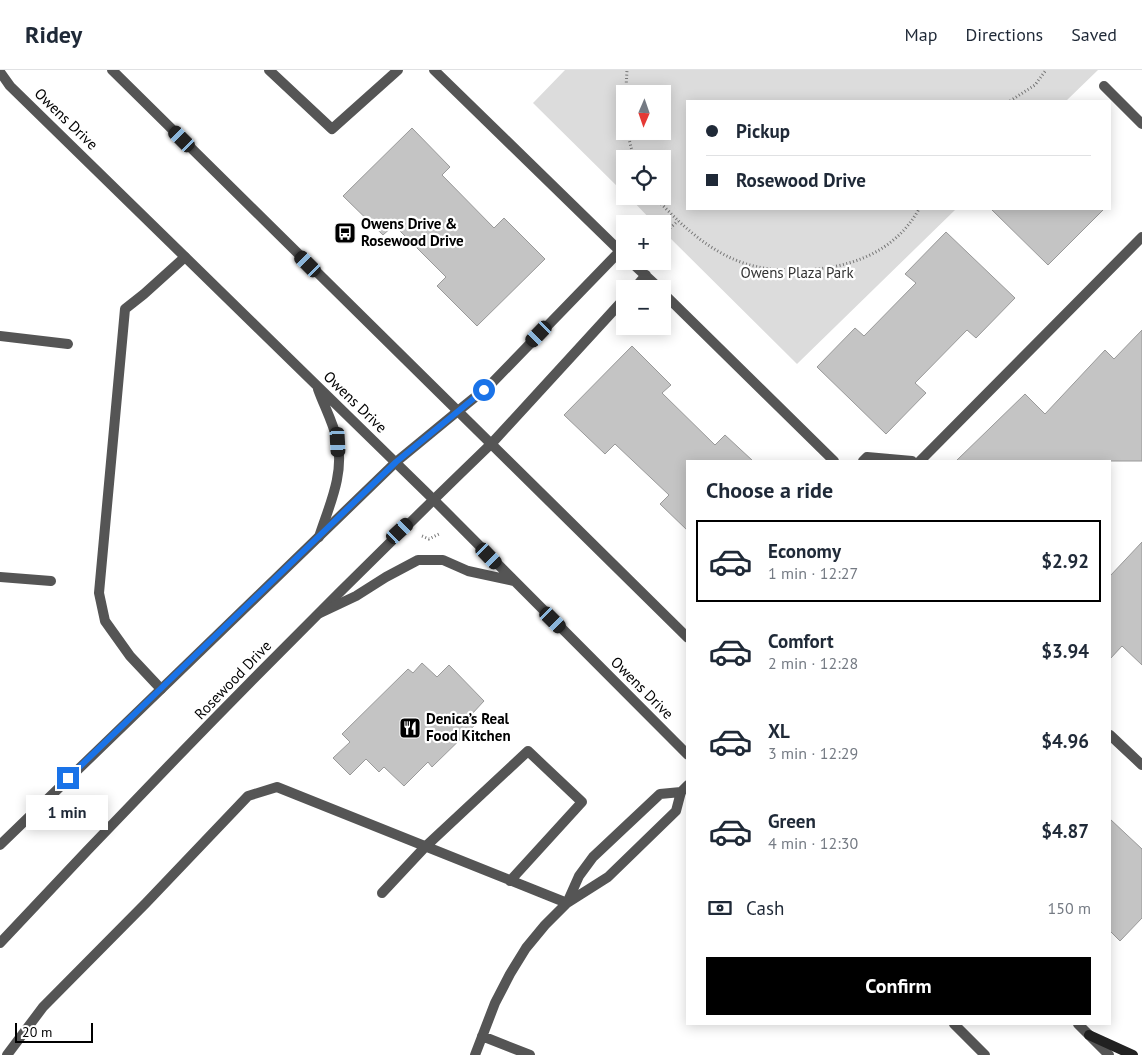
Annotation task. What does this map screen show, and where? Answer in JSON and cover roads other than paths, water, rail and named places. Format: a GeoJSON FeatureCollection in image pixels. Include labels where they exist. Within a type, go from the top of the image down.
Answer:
{"type":"FeatureCollection","features":[{"type":"Feature","properties":{"kind":"main road"},"geometry":{"type":"LineString","coordinates":[[1089,1035],[1133,1055]]}},
{"type":"Feature","properties":{"kind":"street"},"geometry":{"type":"LineString","coordinates":[[112,70],[686,636]]}},
{"type":"Feature","properties":{"kind":"street"},"geometry":{"type":"LineString","coordinates":[[269,70],[332,128],[398,70]]}},
{"type":"Feature","properties":{"kind":"street"},"geometry":{"type":"LineString","coordinates":[[434,70],[616,248]]}},
{"type":"Feature","properties":{"kind":"street","name":"Owens Drive"},"geometry":{"type":"LineString","coordinates":[[0,72],[10,86],[396,462],[686,754]]}},
{"type":"Feature","properties":{"kind":"street"},"geometry":{"type":"LineString","coordinates":[[1104,86],[1142,124]]}},
{"type":"Feature","properties":{"kind":"street"},"geometry":{"type":"LineString","coordinates":[[921,460],[1142,237]]}},
{"type":"Feature","properties":{"kind":"street"},"geometry":{"type":"LineString","coordinates":[[161,689],[130,656],[105,621],[99,593],[125,309],[185,257]]}},
{"type":"Feature","properties":{"kind":"street"},"geometry":{"type":"LineString","coordinates":[[0,845],[396,462],[490,385],[616,260]]}},
{"type":"Feature","properties":{"kind":"street"},"geometry":{"type":"LineString","coordinates":[[640,270],[651,280]]}},
{"type":"Feature","properties":{"kind":"street"},"geometry":{"type":"LineString","coordinates":[[642,280],[646,275]]}},
{"type":"Feature","properties":{"kind":"street"},"geometry":{"type":"LineString","coordinates":[[671,301],[833,460]]}},
{"type":"Feature","properties":{"kind":"street","name":"Rosewood Drive"},"geometry":{"type":"LineString","coordinates":[[0,943],[76,862],[400,531],[492,443],[616,308]]}},
{"type":"Feature","properties":{"kind":"street"},"geometry":{"type":"LineString","coordinates":[[0,336],[68,344]]}},
{"type":"Feature","properties":{"kind":"street"},"geometry":{"type":"LineString","coordinates":[[316,384],[338,442],[339,465],[336,484],[319,537]]}},
{"type":"Feature","properties":{"kind":"street"},"geometry":{"type":"LineString","coordinates":[[864,460],[867,457],[901,460]]}},
{"type":"Feature","properties":{"kind":"street"},"geometry":{"type":"LineString","coordinates":[[320,613],[356,596],[386,576],[418,560],[443,560],[468,571],[514,581]]}},
{"type":"Feature","properties":{"kind":"street"},"geometry":{"type":"LineString","coordinates":[[0,577],[51,581]]}},
{"type":"Feature","properties":{"kind":"street"},"geometry":{"type":"LineString","coordinates":[[1111,736],[1142,765]]}},
{"type":"Feature","properties":{"kind":"street"},"geometry":{"type":"LineString","coordinates":[[382,893],[425,847],[528,751],[582,802],[510,881]]}},
{"type":"Feature","properties":{"kind":"street"},"geometry":{"type":"LineString","coordinates":[[8,1055],[43,1007],[248,796],[277,787],[567,903]]}},
{"type":"Feature","properties":{"kind":"street"},"geometry":{"type":"LineString","coordinates":[[567,903],[579,876],[593,857],[660,794],[684,789]]}},
{"type":"Feature","properties":{"kind":"street"},"geometry":{"type":"LineString","coordinates":[[475,1055],[506,981],[526,948],[567,903],[608,877],[670,818],[676,811],[684,789]]}},
{"type":"Feature","properties":{"kind":"street"},"geometry":{"type":"LineString","coordinates":[[955,1025],[985,1055]]}},
{"type":"Feature","properties":{"kind":"street"},"geometry":{"type":"LineString","coordinates":[[1079,1025],[1109,1055]]}},
{"type":"Feature","properties":{"kind":"street"},"geometry":{"type":"LineString","coordinates":[[482,1036],[530,1055]]}},
{"type":"Feature","properties":{"kind":"place","name":"Owens Drive & Rosewood Drive"},"geometry":{"type":"Point","coordinates":[345,233]}},
{"type":"Feature","properties":{"kind":"place","name":"Denica’s Real Food Kitchen"},"geometry":{"type":"Point","coordinates":[410,728]}},
{"type":"Feature","properties":{"kind":"park label","name":"Owens Plaza Park"},"geometry":{"type":"Point","coordinates":[797,273]}}]}
